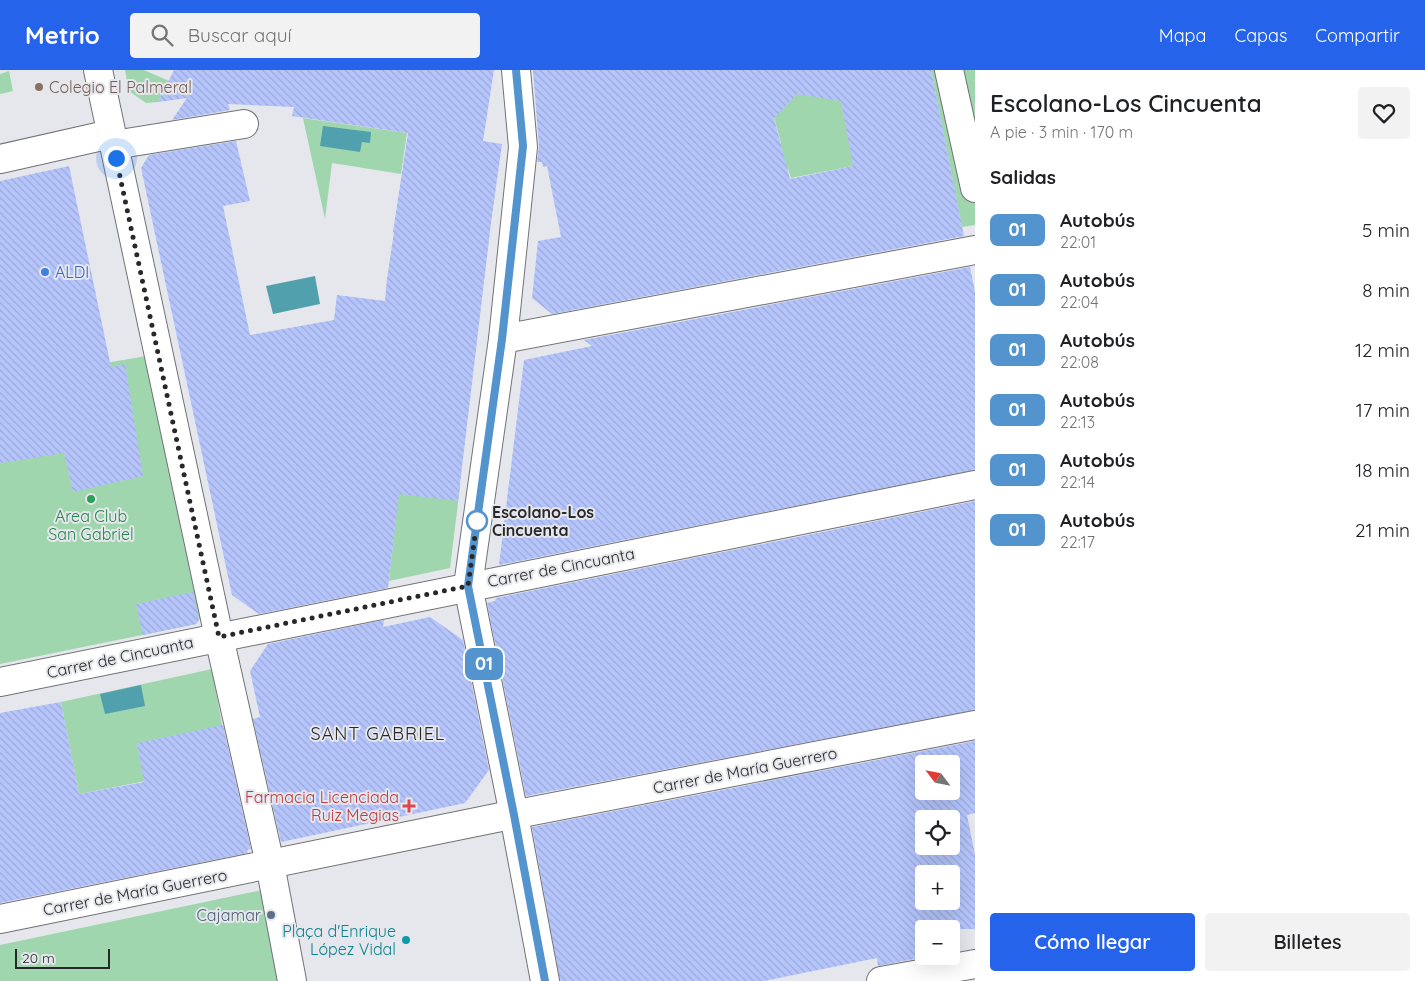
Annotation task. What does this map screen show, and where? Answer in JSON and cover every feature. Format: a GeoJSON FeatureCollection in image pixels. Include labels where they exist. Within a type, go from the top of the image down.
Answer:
{"type":"FeatureCollection","features":[{"type":"Feature","properties":{"kind":"street"},"geometry":{"type":"LineString","coordinates":[[98,70],[219,637],[270,864],[292,981]]}},
{"type":"Feature","properties":{"kind":"street"},"geometry":{"type":"LineString","coordinates":[[516,70],[523,146],[502,339],[468,586],[545,981]]}},
{"type":"Feature","properties":{"kind":"street"},"geometry":{"type":"LineString","coordinates":[[949,70],[975,188]]}},
{"type":"Feature","properties":{"kind":"street"},"geometry":{"type":"LineString","coordinates":[[0,159],[112,140],[244,124]]}},
{"type":"Feature","properties":{"kind":"street"},"geometry":{"type":"LineString","coordinates":[[502,339],[975,250]]}},
{"type":"Feature","properties":{"kind":"street","name":"Carrer de Cincuanta"},"geometry":{"type":"LineString","coordinates":[[0,682],[975,485]]}},
{"type":"Feature","properties":{"kind":"street","name":"Carrer de María Guerrero"},"geometry":{"type":"LineString","coordinates":[[514,815],[975,725]]}},
{"type":"Feature","properties":{"kind":"street"},"geometry":{"type":"LineString","coordinates":[[270,864],[514,815]]}},
{"type":"Feature","properties":{"kind":"street","name":"Carrer de María Guerrero"},"geometry":{"type":"LineString","coordinates":[[0,919],[270,864]]}},
{"type":"Feature","properties":{"kind":"street"},"geometry":{"type":"LineString","coordinates":[[882,981],[975,964]]}},
{"type":"Feature","properties":{"kind":"green space"},"geometry":{"type":"Polygon","coordinates":[[[125,70],[144,70],[169,81],[158,102],[146,103],[129,91],[125,70]]]}},
{"type":"Feature","properties":{"kind":"green space"},"geometry":{"type":"Polygon","coordinates":[[[870,70],[853,166],[791,178],[788,169],[767,174],[762,147],[781,143],[773,113],[797,94],[870,70]]]}},
{"type":"Feature","properties":{"kind":"green space"},"geometry":{"type":"Polygon","coordinates":[[[931,70],[975,70],[975,225],[962,227],[931,70]]]}},
{"type":"Feature","properties":{"kind":"green space"},"geometry":{"type":"Polygon","coordinates":[[[9,71],[13,91],[0,94],[0,74],[9,71]]]}},
{"type":"Feature","properties":{"kind":"green space"},"geometry":{"type":"Polygon","coordinates":[[[303,118],[407,133],[401,174],[332,163],[325,219],[303,118]]]}},
{"type":"Feature","properties":{"kind":"green space","name":"Area Club San Gabriel"},"geometry":{"type":"Polygon","coordinates":[[[152,355],[207,609],[196,624],[0,664],[0,411],[12,379],[152,355]]]}},
{"type":"Feature","properties":{"kind":"green space"},"geometry":{"type":"Polygon","coordinates":[[[401,468],[460,487],[450,568],[389,581],[401,468]]]}},
{"type":"Feature","properties":{"kind":"green space"},"geometry":{"type":"Polygon","coordinates":[[[212,669],[222,725],[156,779],[79,794],[61,702],[212,669]]]}},
{"type":"Feature","properties":{"kind":"green space"},"geometry":{"type":"Polygon","coordinates":[[[267,889],[284,981],[0,981],[0,945],[267,889]]]}},
{"type":"Feature","properties":{"kind":"water"},"geometry":{"type":"Polygon","coordinates":[[[323,126],[371,132],[370,143],[362,142],[360,152],[320,146],[323,126]]]}},
{"type":"Feature","properties":{"kind":"water"},"geometry":{"type":"Polygon","coordinates":[[[315,276],[320,304],[273,314],[266,286],[315,276]]]}},
{"type":"Feature","properties":{"kind":"water"},"geometry":{"type":"Polygon","coordinates":[[[141,685],[145,706],[105,714],[100,694],[141,685]]]}},
{"type":"Feature","properties":{"kind":"building"},"geometry":{"type":"Polygon","coordinates":[[[174,70],[494,70],[483,141],[502,144],[458,501],[399,494],[388,588],[259,614],[232,595],[141,168],[149,155],[236,141],[250,201],[223,206],[250,335],[334,320],[337,295],[385,301],[408,133],[292,116],[294,107],[228,104],[230,110],[172,120],[187,98],[158,102],[174,70]]]}},
{"type":"Feature","properties":{"kind":"building"},"geometry":{"type":"Polygon","coordinates":[[[533,70],[931,70],[964,236],[552,314],[532,298],[538,241],[561,237],[547,166],[543,167],[542,162],[537,162],[539,146],[533,70]],[[797,94],[774,118],[790,179],[853,166],[841,101],[797,94]]]}},
{"type":"Feature","properties":{"kind":"building"},"geometry":{"type":"Polygon","coordinates":[[[69,166],[111,367],[125,364],[143,476],[73,492],[64,453],[0,463],[0,181],[69,166]]]}},
{"type":"Feature","properties":{"kind":"building"},"geometry":{"type":"Polygon","coordinates":[[[970,267],[975,292],[975,470],[499,565],[524,360],[592,346],[584,340],[970,267]]]}},
{"type":"Feature","properties":{"kind":"building"},"geometry":{"type":"Polygon","coordinates":[[[975,501],[975,710],[526,796],[487,603],[495,601],[496,598],[975,501]]]}},
{"type":"Feature","properties":{"kind":"building"},"geometry":{"type":"Polygon","coordinates":[[[193,592],[199,619],[196,624],[143,635],[136,604],[193,592]]]}},
{"type":"Feature","properties":{"kind":"building"},"geometry":{"type":"Polygon","coordinates":[[[430,617],[463,640],[489,770],[465,803],[281,842],[253,719],[260,717],[250,671],[268,644],[384,620],[383,627],[430,617]]]}},
{"type":"Feature","properties":{"kind":"building"},"geometry":{"type":"Polygon","coordinates":[[[61,702],[79,794],[144,782],[137,743],[223,725],[251,849],[247,850],[248,853],[0,903],[0,713],[61,702]]]}},
{"type":"Feature","properties":{"kind":"building"},"geometry":{"type":"Polygon","coordinates":[[[975,741],[975,813],[967,815],[975,855],[975,929],[960,929],[960,920],[915,920],[915,959],[878,966],[877,958],[764,981],[560,981],[532,827],[975,741]]]}},
{"type":"Feature","properties":{"kind":"bus line","name":"01"},"geometry":{"type":"LineString","coordinates":[[516,70],[523,146],[502,339],[468,586],[545,981]]}},
{"type":"Feature","properties":{"kind":"place","name":"Colegio El Palmeral"},"geometry":{"type":"Point","coordinates":[39,87]}},
{"type":"Feature","properties":{"kind":"place","name":"ALDI"},"geometry":{"type":"Point","coordinates":[45,272]}},
{"type":"Feature","properties":{"kind":"place","name":"Area Club San Gabriel"},"geometry":{"type":"Point","coordinates":[91,499]}},
{"type":"Feature","properties":{"kind":"place","name":"Escolano-Los Cincuenta"},"geometry":{"type":"Point","coordinates":[477,521]}},
{"type":"Feature","properties":{"kind":"place","name":"Farmacia Licenciada Ruiz Megias"},"geometry":{"type":"Point","coordinates":[409,806]}},
{"type":"Feature","properties":{"kind":"place","name":"Cajamar"},"geometry":{"type":"Point","coordinates":[271,915]}},
{"type":"Feature","properties":{"kind":"place","name":"Plaça d'Enrique López Vidal"},"geometry":{"type":"Point","coordinates":[406,940]}},
{"type":"Feature","properties":{"kind":"district","name":"SANT GABRIEL"},"geometry":{"type":"Point","coordinates":[378,734]}},
{"type":"Feature","properties":{"kind":"route"},"geometry":{"type":"LineString","coordinates":[[116,158],[219,637],[468,586],[477,521]]}}]}
